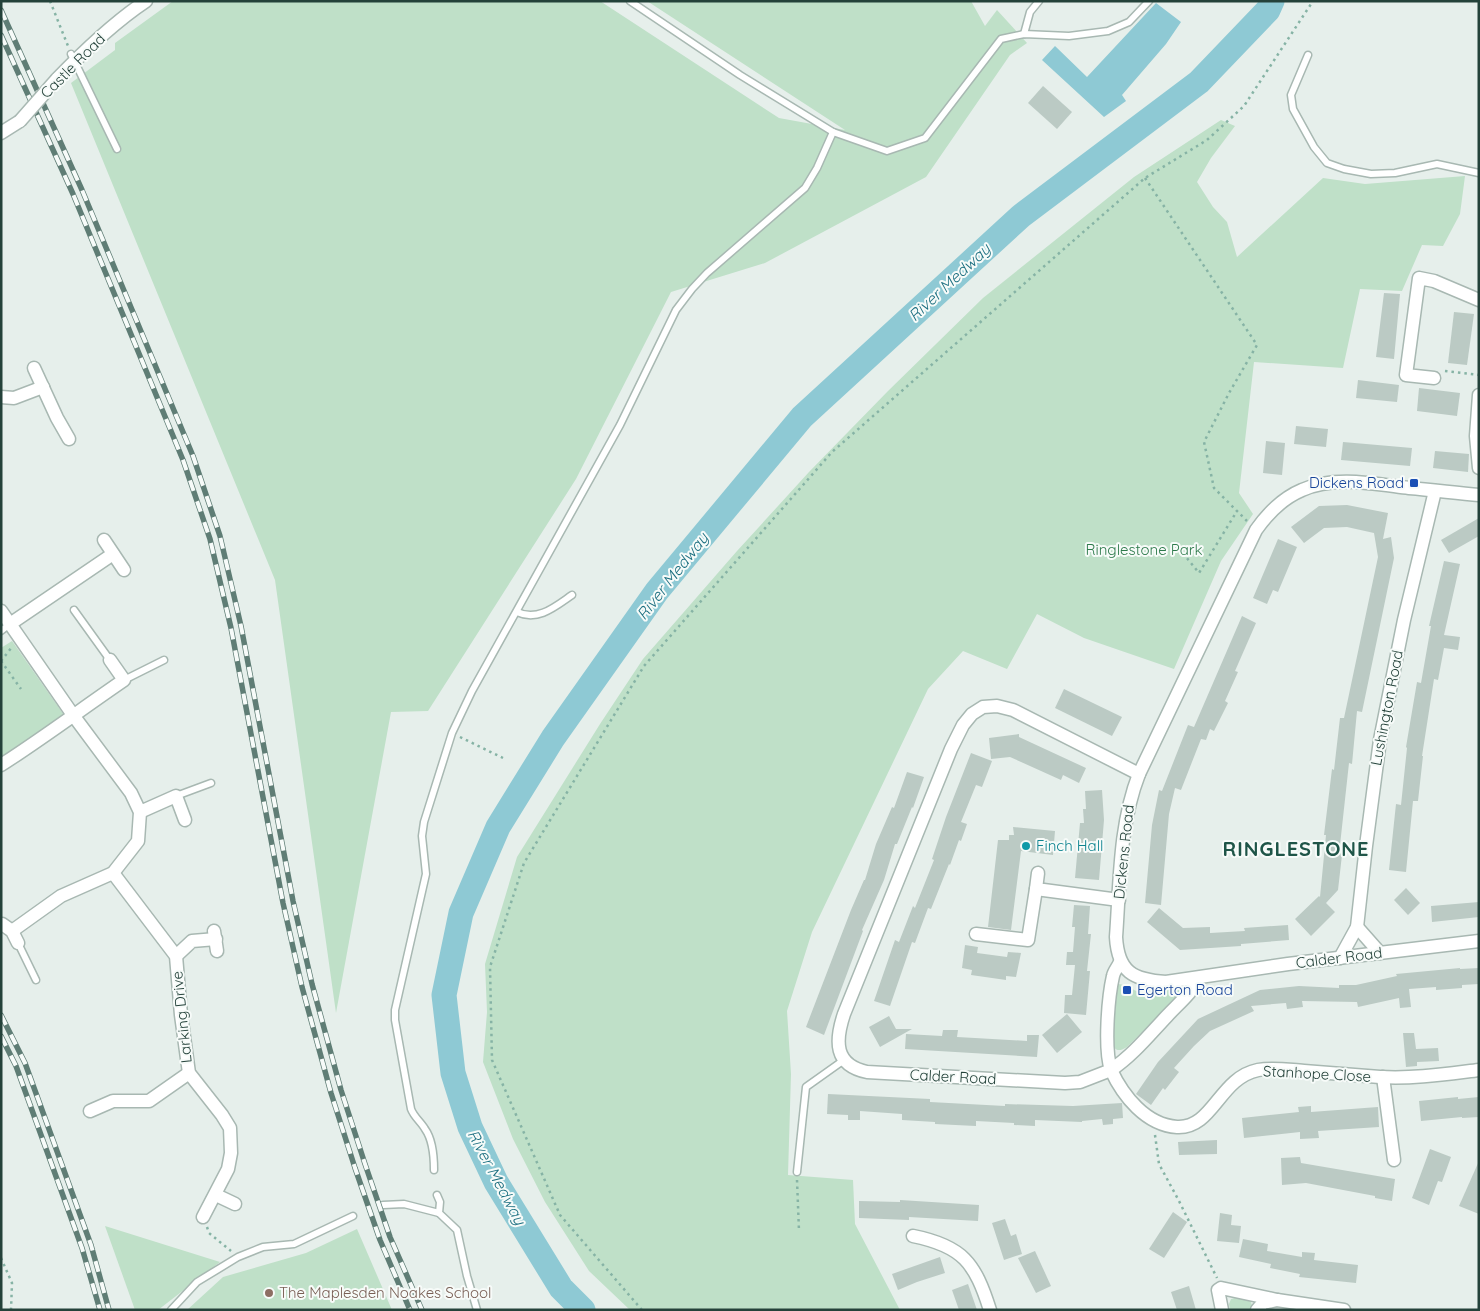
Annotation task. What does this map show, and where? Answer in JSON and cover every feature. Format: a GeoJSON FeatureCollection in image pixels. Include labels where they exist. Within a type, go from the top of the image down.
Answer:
{"type":"FeatureCollection","features":[{"type":"Feature","properties":{"kind":"street","name":"Castle Road"},"geometry":{"type":"LineString","coordinates":[[1,133],[20,121],[73,58],[125,15],[146,1]]}},
{"type":"Feature","properties":{"kind":"street"},"geometry":{"type":"LineString","coordinates":[[1434,378],[1406,375],[1419,278],[1434,281],[1479,300]]}},
{"type":"Feature","properties":{"kind":"street"},"geometry":{"type":"LineString","coordinates":[[34,368],[69,438]]}},
{"type":"Feature","properties":{"kind":"street"},"geometry":{"type":"LineString","coordinates":[[1,397],[14,398],[43,387]]}},
{"type":"Feature","properties":{"kind":"street"},"geometry":{"type":"LineString","coordinates":[[1479,395],[1476,436],[1479,468]]}},
{"type":"Feature","properties":{"kind":"street","name":"Dickens Road"},"geometry":{"type":"LineString","coordinates":[[1120,962],[1116,948],[1116,937],[1127,812],[1132,793],[1139,774],[1256,530],[1266,517],[1288,498],[1303,489],[1333,482],[1479,495]]}},
{"type":"Feature","properties":{"kind":"street","name":"Lushington Road"},"geometry":{"type":"LineString","coordinates":[[1340,958],[1357,928],[1380,740],[1404,620],[1435,491]]}},
{"type":"Feature","properties":{"kind":"street"},"geometry":{"type":"LineString","coordinates":[[104,540],[124,570]]}},
{"type":"Feature","properties":{"kind":"street"},"geometry":{"type":"LineString","coordinates":[[6,628],[113,554]]}},
{"type":"Feature","properties":{"kind":"street"},"geometry":{"type":"LineString","coordinates":[[1,611],[6,628],[132,793],[140,812],[138,841],[113,873],[61,896],[7,928],[18,943]]}},
{"type":"Feature","properties":{"kind":"street"},"geometry":{"type":"LineString","coordinates":[[1,765],[37,742],[73,714],[124,680],[110,660]]}},
{"type":"Feature","properties":{"kind":"street"},"geometry":{"type":"LineString","coordinates":[[844,1060],[838,1042],[844,1014],[951,749],[963,725],[977,709],[989,706],[1013,710],[1139,774]]}},
{"type":"Feature","properties":{"kind":"street"},"geometry":{"type":"LineString","coordinates":[[140,812],[176,796],[185,820]]}},
{"type":"Feature","properties":{"kind":"street","name":"Larking Drive"},"geometry":{"type":"LineString","coordinates":[[113,873],[176,956],[181,1015],[189,1073],[230,1128],[231,1153],[228,1169],[204,1217]]}},
{"type":"Feature","properties":{"kind":"street"},"geometry":{"type":"LineString","coordinates":[[976,934],[1028,940],[1038,873]]}},
{"type":"Feature","properties":{"kind":"street"},"geometry":{"type":"LineString","coordinates":[[1036,889],[1119,900]]}},
{"type":"Feature","properties":{"kind":"street"},"geometry":{"type":"LineString","coordinates":[[1357,928],[1380,953]]}},
{"type":"Feature","properties":{"kind":"street"},"geometry":{"type":"LineString","coordinates":[[176,956],[192,941],[216,940]]}},
{"type":"Feature","properties":{"kind":"street","name":"Calder Road"},"geometry":{"type":"LineString","coordinates":[[1120,962],[1130,972],[1146,980],[1166,982],[1479,941]]}},
{"type":"Feature","properties":{"kind":"street"},"geometry":{"type":"LineString","coordinates":[[1111,1070],[1107,1051],[1109,1014],[1113,975],[1120,962]]}},
{"type":"Feature","properties":{"kind":"street","name":"Calder Road"},"geometry":{"type":"LineString","coordinates":[[844,1060],[856,1069],[867,1072],[1065,1083],[1080,1082],[1111,1070],[1139,1047],[1186,997],[1199,978]]}},
{"type":"Feature","properties":{"kind":"street","name":"Stanhope Close"},"geometry":{"type":"LineString","coordinates":[[1111,1070],[1118,1086],[1129,1101],[1153,1119],[1174,1127],[1194,1124],[1204,1117],[1232,1083],[1240,1077],[1263,1069],[1383,1077],[1479,1070]]}},
{"type":"Feature","properties":{"kind":"street"},"geometry":{"type":"LineString","coordinates":[[90,1111],[113,1101],[149,1101],[189,1073]]}},
{"type":"Feature","properties":{"kind":"street"},"geometry":{"type":"LineString","coordinates":[[1383,1077],[1394,1160]]}},
{"type":"Feature","properties":{"kind":"street"},"geometry":{"type":"LineString","coordinates":[[216,1195],[235,1204]]}},
{"type":"Feature","properties":{"kind":"street"},"geometry":{"type":"LineString","coordinates":[[913,1236],[935,1240],[964,1256],[982,1285],[990,1310]]}},
{"type":"Feature","properties":{"kind":"street"},"geometry":{"type":"LineString","coordinates":[[1222,1310],[1218,1290],[1222,1288],[1277,1300],[1344,1310]]}},
{"type":"Feature","properties":{"kind":"street"},"geometry":{"type":"LineString","coordinates":[[1258,1310],[1263,1303],[1277,1300]]}},
{"type":"Feature","properties":{"kind":"lane"},"geometry":{"type":"LineString","coordinates":[[630,1],[740,75],[833,132],[887,151],[925,138],[1001,40],[1024,34],[1070,36],[1108,31],[1129,22],[1149,1]]}},
{"type":"Feature","properties":{"kind":"lane"},"geometry":{"type":"LineString","coordinates":[[1024,34],[1030,12],[1040,1]]}},
{"type":"Feature","properties":{"kind":"lane"},"geometry":{"type":"LineString","coordinates":[[1308,55],[1291,95],[1294,109],[1306,132],[1314,147],[1327,163],[1344,170],[1371,174],[1395,174],[1437,164],[1479,173]]}},
{"type":"Feature","properties":{"kind":"lane"},"geometry":{"type":"LineString","coordinates":[[73,58],[117,149]]}},
{"type":"Feature","properties":{"kind":"lane"},"geometry":{"type":"LineString","coordinates":[[434,1170],[434,1160],[427,1132],[411,1109],[395,1010],[426,874],[422,832],[452,733],[472,691],[620,425],[676,310],[707,273],[805,188],[817,168],[833,132]]}},
{"type":"Feature","properties":{"kind":"lane"},"geometry":{"type":"LineString","coordinates":[[517,612],[528,616],[549,611],[572,595]]}},
{"type":"Feature","properties":{"kind":"lane"},"geometry":{"type":"LineString","coordinates":[[74,610],[110,660]]}},
{"type":"Feature","properties":{"kind":"lane"},"geometry":{"type":"LineString","coordinates":[[124,680],[164,660]]}},
{"type":"Feature","properties":{"kind":"lane"},"geometry":{"type":"LineString","coordinates":[[176,796],[212,783]]}},
{"type":"Feature","properties":{"kind":"lane"},"geometry":{"type":"LineString","coordinates":[[18,943],[36,980]]}},
{"type":"Feature","properties":{"kind":"lane"},"geometry":{"type":"LineString","coordinates":[[797,1172],[806,1087],[844,1060]]}},
{"type":"Feature","properties":{"kind":"lane"},"geometry":{"type":"LineString","coordinates":[[438,1195],[440,1202],[439,1213]]}},
{"type":"Feature","properties":{"kind":"lane"},"geometry":{"type":"LineString","coordinates":[[383,1204],[404,1204],[439,1213],[457,1230],[477,1310]]}},
{"type":"Feature","properties":{"kind":"lane"},"geometry":{"type":"LineString","coordinates":[[171,1310],[197,1282],[238,1257],[262,1247],[294,1244],[353,1216]]}},
{"type":"Feature","properties":{"kind":"path"},"geometry":{"type":"LineString","coordinates":[[50,1],[73,58]]}},
{"type":"Feature","properties":{"kind":"path"},"geometry":{"type":"LineString","coordinates":[[642,1310],[560,1215],[492,1060],[490,967],[524,862],[644,666],[832,452],[1145,178],[1207,140],[1244,106],[1313,1]]}},
{"type":"Feature","properties":{"kind":"path"},"geometry":{"type":"LineString","coordinates":[[1145,178],[1257,344],[1204,442],[1214,488],[1256,530]]}},
{"type":"Feature","properties":{"kind":"path"},"geometry":{"type":"LineString","coordinates":[[1434,378],[1440,371],[1479,375]]}},
{"type":"Feature","properties":{"kind":"path"},"geometry":{"type":"LineString","coordinates":[[1177,542],[1178,547],[1200,573],[1237,511]]}},
{"type":"Feature","properties":{"kind":"path"},"geometry":{"type":"LineString","coordinates":[[1,661],[21,689]]}},
{"type":"Feature","properties":{"kind":"path"},"geometry":{"type":"LineString","coordinates":[[452,733],[503,758]]}},
{"type":"Feature","properties":{"kind":"path"},"geometry":{"type":"LineString","coordinates":[[1153,1119],[1159,1164],[1180,1202],[1222,1288]]}},
{"type":"Feature","properties":{"kind":"path"},"geometry":{"type":"LineString","coordinates":[[797,1172],[798,1231]]}},
{"type":"Feature","properties":{"kind":"path"},"geometry":{"type":"LineString","coordinates":[[204,1217],[209,1233],[238,1257]]}},
{"type":"Feature","properties":{"kind":"path"},"geometry":{"type":"LineString","coordinates":[[1,1258],[12,1283],[12,1310]]}},
{"type":"Feature","properties":{"kind":"green space"},"geometry":{"type":"Polygon","coordinates":[[[173,1],[600,1],[779,118],[845,130],[647,1],[971,1],[985,26],[997,10],[1027,43],[1010,55],[926,177],[765,263],[671,292],[576,479],[428,711],[391,712],[336,1013],[275,580],[71,83],[115,50],[115,43],[173,1]]]}},
{"type":"Feature","properties":{"kind":"green space","name":"Ringlestone Park"},"geometry":{"type":"Polygon","coordinates":[[[1221,120],[1235,126],[1211,158],[1197,182],[1213,207],[1227,222],[1237,257],[1323,178],[1365,184],[1465,176],[1460,214],[1443,246],[1422,245],[1402,291],[1360,289],[1343,368],[1254,362],[1239,493],[1253,514],[1221,561],[1174,669],[1084,638],[1037,614],[1007,669],[963,651],[928,689],[812,932],[787,1011],[791,1074],[788,1175],[853,1180],[855,1224],[900,1310],[630,1310],[589,1271],[545,1202],[513,1139],[483,1062],[487,1012],[485,964],[517,857],[643,659],[809,472],[983,298],[1134,177],[1221,120]]]}},
{"type":"Feature","properties":{"kind":"green space"},"geometry":{"type":"Polygon","coordinates":[[[12,641],[64,715],[1,770],[1,648],[12,641]]]}},
{"type":"Feature","properties":{"kind":"green space"},"geometry":{"type":"Polygon","coordinates":[[[1118,984],[1148,995],[1172,988],[1180,989],[1178,997],[1127,1047],[1116,1050],[1112,1040],[1118,984]]]}},
{"type":"Feature","properties":{"kind":"green space"},"geometry":{"type":"Polygon","coordinates":[[[105,1226],[220,1262],[158,1310],[135,1310],[105,1226]]]}},
{"type":"Feature","properties":{"kind":"green space"},"geometry":{"type":"Polygon","coordinates":[[[357,1229],[392,1310],[187,1310],[223,1277],[306,1253],[357,1229]]]}},
{"type":"Feature","properties":{"kind":"green space"},"geometry":{"type":"Polygon","coordinates":[[[1231,1299],[1248,1300],[1252,1306],[1249,1310],[1230,1310],[1229,1304],[1231,1299]]]}},
{"type":"Feature","properties":{"kind":"water"},"geometry":{"type":"Polygon","coordinates":[[[1156,3],[1181,22],[1166,44],[1122,95],[1126,101],[1104,117],[1042,60],[1055,46],[1087,77],[1156,3]]]}},
{"type":"Feature","properties":{"kind":"building"},"geometry":{"type":"Polygon","coordinates":[[[1043,86],[1072,112],[1057,129],[1028,103],[1043,86]]]}},
{"type":"Feature","properties":{"kind":"building"},"geometry":{"type":"Polygon","coordinates":[[[1384,293],[1400,294],[1394,359],[1376,357],[1384,293]]]}},
{"type":"Feature","properties":{"kind":"building"},"geometry":{"type":"Polygon","coordinates":[[[1454,312],[1474,314],[1467,365],[1448,363],[1454,312]]]}},
{"type":"Feature","properties":{"kind":"building"},"geometry":{"type":"Polygon","coordinates":[[[1358,380],[1399,385],[1397,402],[1356,398],[1358,380]]]}},
{"type":"Feature","properties":{"kind":"building"},"geometry":{"type":"Polygon","coordinates":[[[1419,388],[1460,393],[1457,416],[1417,411],[1419,388]]]}},
{"type":"Feature","properties":{"kind":"building"},"geometry":{"type":"Polygon","coordinates":[[[1296,426],[1328,429],[1326,447],[1294,444],[1296,426]]]}},
{"type":"Feature","properties":{"kind":"building"},"geometry":{"type":"Polygon","coordinates":[[[1266,441],[1285,443],[1282,475],[1263,473],[1266,441]]]}},
{"type":"Feature","properties":{"kind":"building"},"geometry":{"type":"Polygon","coordinates":[[[1343,442],[1412,448],[1410,466],[1341,460],[1343,442]]]}},
{"type":"Feature","properties":{"kind":"building"},"geometry":{"type":"Polygon","coordinates":[[[1435,451],[1469,454],[1468,472],[1433,468],[1435,451]]]}},
{"type":"Feature","properties":{"kind":"building"},"geometry":{"type":"Polygon","coordinates":[[[1347,505],[1388,513],[1383,539],[1391,537],[1394,558],[1362,712],[1357,711],[1352,764],[1349,763],[1340,845],[1343,846],[1338,890],[1326,903],[1335,912],[1311,936],[1295,919],[1320,897],[1326,835],[1324,835],[1340,718],[1344,718],[1378,557],[1374,533],[1347,527],[1324,528],[1304,543],[1291,527],[1319,506],[1347,505]]]}},
{"type":"Feature","properties":{"kind":"building"},"geometry":{"type":"Polygon","coordinates":[[[1479,518],[1479,536],[1449,553],[1441,540],[1479,518]]]}},
{"type":"Feature","properties":{"kind":"building"},"geometry":{"type":"Polygon","coordinates":[[[1278,539],[1297,547],[1278,592],[1273,590],[1267,604],[1253,598],[1278,539]]]}},
{"type":"Feature","properties":{"kind":"building"},"geometry":{"type":"Polygon","coordinates":[[[1444,561],[1460,564],[1444,635],[1460,637],[1458,650],[1444,648],[1438,680],[1434,679],[1422,756],[1418,801],[1413,801],[1406,872],[1389,870],[1396,804],[1401,805],[1406,747],[1417,682],[1421,683],[1431,626],[1429,626],[1444,561]]]}},
{"type":"Feature","properties":{"kind":"building"},"geometry":{"type":"Polygon","coordinates":[[[1242,616],[1256,623],[1235,671],[1238,672],[1225,701],[1228,703],[1214,731],[1210,729],[1206,740],[1201,739],[1181,790],[1175,788],[1169,814],[1161,905],[1145,903],[1152,825],[1159,790],[1162,791],[1188,725],[1194,727],[1242,616]]]}},
{"type":"Feature","properties":{"kind":"building"},"geometry":{"type":"Polygon","coordinates":[[[1064,689],[1122,717],[1112,736],[1055,708],[1064,689]]]}},
{"type":"Feature","properties":{"kind":"building"},"geometry":{"type":"Polygon","coordinates":[[[1019,734],[1019,737],[1086,768],[1079,783],[1063,775],[1061,780],[1010,757],[991,759],[989,738],[1019,734]]]}},
{"type":"Feature","properties":{"kind":"building"},"geometry":{"type":"Polygon","coordinates":[[[971,753],[992,761],[982,787],[976,785],[961,822],[967,824],[961,841],[959,840],[931,909],[928,908],[915,943],[912,942],[890,1006],[874,1001],[895,940],[899,942],[934,860],[932,859],[946,817],[971,753]]]}},
{"type":"Feature","properties":{"kind":"building"},"geometry":{"type":"Polygon","coordinates":[[[907,772],[924,777],[913,808],[897,844],[895,844],[884,880],[862,930],[824,1035],[806,1027],[851,910],[865,880],[876,844],[892,807],[894,808],[907,772]]]}},
{"type":"Feature","properties":{"kind":"building"},"geometry":{"type":"Polygon","coordinates":[[[1102,790],[1104,820],[1099,880],[1075,878],[1080,823],[1084,823],[1083,809],[1086,809],[1085,791],[1102,790]]]}},
{"type":"Feature","properties":{"kind":"building"},"geometry":{"type":"Polygon","coordinates":[[[1013,827],[1055,831],[1053,855],[1021,851],[1011,930],[988,927],[998,840],[1009,840],[1009,835],[1014,835],[1013,827]]]}},
{"type":"Feature","properties":{"kind":"building"},"geometry":{"type":"Polygon","coordinates":[[[1406,888],[1420,903],[1408,915],[1394,900],[1406,888]]]}},
{"type":"Feature","properties":{"kind":"building"},"geometry":{"type":"Polygon","coordinates":[[[1479,902],[1479,917],[1432,922],[1431,906],[1479,902]]]}},
{"type":"Feature","properties":{"kind":"building"},"geometry":{"type":"Polygon","coordinates":[[[1074,905],[1090,906],[1088,934],[1091,934],[1087,971],[1090,971],[1086,1015],[1064,1013],[1065,995],[1072,995],[1075,965],[1066,965],[1067,952],[1073,952],[1075,927],[1072,927],[1074,905]]]}},
{"type":"Feature","properties":{"kind":"building"},"geometry":{"type":"Polygon","coordinates":[[[1159,908],[1183,928],[1210,927],[1210,933],[1245,931],[1244,928],[1288,925],[1289,940],[1241,944],[1241,946],[1180,950],[1147,922],[1159,908]]]}},
{"type":"Feature","properties":{"kind":"building"},"geometry":{"type":"Polygon","coordinates":[[[965,945],[978,947],[977,953],[1007,957],[1008,952],[1021,953],[1016,977],[1006,976],[1006,980],[971,975],[972,970],[962,968],[965,945]]]}},
{"type":"Feature","properties":{"kind":"building"},"geometry":{"type":"Polygon","coordinates":[[[1479,968],[1479,984],[1462,985],[1462,988],[1436,990],[1436,987],[1409,989],[1411,1007],[1400,1008],[1399,998],[1358,1007],[1357,1002],[1302,1001],[1303,1007],[1287,1009],[1286,1003],[1251,1006],[1254,1011],[1210,1031],[1194,1046],[1174,1068],[1179,1072],[1165,1090],[1163,1088],[1151,1105],[1136,1094],[1158,1062],[1198,1019],[1260,990],[1299,986],[1339,988],[1339,985],[1356,985],[1397,976],[1396,974],[1479,968]]]}},
{"type":"Feature","properties":{"kind":"building"},"geometry":{"type":"Polygon","coordinates":[[[1067,1014],[1082,1032],[1057,1053],[1042,1035],[1067,1014]]]}},
{"type":"Feature","properties":{"kind":"building"},"geometry":{"type":"Polygon","coordinates":[[[889,1016],[896,1029],[912,1029],[880,1047],[869,1027],[889,1016]]]}},
{"type":"Feature","properties":{"kind":"building"},"geometry":{"type":"Polygon","coordinates":[[[943,1030],[958,1030],[957,1037],[1027,1041],[1027,1035],[1039,1035],[1037,1057],[905,1049],[906,1034],[942,1036],[943,1030]]]}},
{"type":"Feature","properties":{"kind":"building"},"geometry":{"type":"Polygon","coordinates":[[[1403,1033],[1414,1033],[1416,1049],[1438,1048],[1439,1061],[1417,1062],[1417,1066],[1406,1067],[1403,1033]]]}},
{"type":"Feature","properties":{"kind":"building"},"geometry":{"type":"Polygon","coordinates":[[[828,1094],[930,1099],[930,1102],[1005,1106],[1005,1104],[1073,1106],[1122,1103],[1123,1118],[1113,1119],[1113,1124],[1103,1125],[1102,1119],[1082,1122],[1035,1120],[1035,1126],[976,1121],[976,1126],[902,1120],[902,1114],[860,1111],[860,1120],[848,1120],[848,1115],[827,1114],[828,1094]]]}},
{"type":"Feature","properties":{"kind":"building"},"geometry":{"type":"Polygon","coordinates":[[[1458,1097],[1458,1099],[1479,1097],[1479,1117],[1421,1121],[1419,1101],[1458,1097]]]}},
{"type":"Feature","properties":{"kind":"building"},"geometry":{"type":"Polygon","coordinates":[[[1311,1106],[1311,1112],[1378,1107],[1379,1127],[1318,1131],[1319,1138],[1300,1139],[1300,1132],[1244,1138],[1242,1118],[1299,1112],[1298,1107],[1311,1106]]]}},
{"type":"Feature","properties":{"kind":"building"},"geometry":{"type":"Polygon","coordinates":[[[1217,1140],[1217,1154],[1179,1155],[1178,1142],[1217,1140]]]}},
{"type":"Feature","properties":{"kind":"building"},"geometry":{"type":"Polygon","coordinates":[[[1430,1149],[1451,1157],[1442,1182],[1438,1181],[1429,1205],[1412,1198],[1430,1149]]]}},
{"type":"Feature","properties":{"kind":"building"},"geometry":{"type":"Polygon","coordinates":[[[1300,1157],[1301,1163],[1395,1179],[1392,1201],[1306,1183],[1282,1185],[1281,1158],[1300,1157]]]}},
{"type":"Feature","properties":{"kind":"building"},"geometry":{"type":"Polygon","coordinates":[[[1479,1161],[1479,1214],[1459,1206],[1479,1161]]]}},
{"type":"Feature","properties":{"kind":"building"},"geometry":{"type":"Polygon","coordinates":[[[900,1200],[979,1205],[978,1221],[909,1217],[909,1220],[859,1218],[859,1201],[900,1202],[900,1200]]]}},
{"type":"Feature","properties":{"kind":"building"},"geometry":{"type":"Polygon","coordinates":[[[1173,1212],[1187,1222],[1164,1258],[1149,1249],[1173,1212]]]}},
{"type":"Feature","properties":{"kind":"building"},"geometry":{"type":"Polygon","coordinates":[[[1220,1213],[1232,1215],[1231,1225],[1241,1226],[1239,1243],[1217,1241],[1220,1213]]]}},
{"type":"Feature","properties":{"kind":"building"},"geometry":{"type":"Polygon","coordinates":[[[1005,1219],[1011,1236],[1016,1234],[1022,1254],[1004,1260],[992,1223],[1005,1219]]]}},
{"type":"Feature","properties":{"kind":"building"},"geometry":{"type":"Polygon","coordinates":[[[1243,1239],[1268,1244],[1267,1251],[1302,1257],[1302,1252],[1315,1253],[1314,1260],[1358,1265],[1356,1283],[1299,1277],[1300,1274],[1270,1268],[1271,1264],[1239,1257],[1243,1239]]]}},
{"type":"Feature","properties":{"kind":"building"},"geometry":{"type":"Polygon","coordinates":[[[1035,1251],[1051,1286],[1036,1293],[1018,1258],[1035,1251]]]}},
{"type":"Feature","properties":{"kind":"building"},"geometry":{"type":"Polygon","coordinates":[[[940,1257],[945,1273],[898,1290],[892,1274],[940,1257]]]}},
{"type":"Feature","properties":{"kind":"building"},"geometry":{"type":"Polygon","coordinates":[[[968,1284],[977,1310],[959,1310],[952,1290],[968,1284]]]}},
{"type":"Feature","properties":{"kind":"building"},"geometry":{"type":"Polygon","coordinates":[[[1189,1286],[1196,1310],[1177,1310],[1171,1292],[1189,1286]]]}},
{"type":"Feature","properties":{"kind":"waterway","name":"River Medway"},"geometry":{"type":"LineString","coordinates":[[583,1310],[561,1288],[496,1182],[470,1127],[453,1073],[444,995],[461,913],[498,827],[553,738],[657,591],[802,417],[1021,216],[1199,82],[1268,10],[1272,1]]}},
{"type":"Feature","properties":{"kind":"railway"},"geometry":{"type":"LineString","coordinates":[[1,10],[82,190],[193,456],[220,536],[241,626],[293,901],[312,984],[341,1090],[365,1164],[390,1237],[422,1310]]}},
{"type":"Feature","properties":{"kind":"railway"},"geometry":{"type":"LineString","coordinates":[[1,35],[73,194],[183,460],[210,539],[231,628],[283,903],[302,987],[331,1093],[355,1168],[380,1240],[410,1310]]}},
{"type":"Feature","properties":{"kind":"railway"},"geometry":{"type":"LineString","coordinates":[[1,1015],[25,1063],[91,1245],[109,1310]]}},
{"type":"Feature","properties":{"kind":"railway"},"geometry":{"type":"LineString","coordinates":[[1,1036],[16,1066],[82,1248],[100,1310]]}},
{"type":"Feature","properties":{"kind":"place","name":"Dickens Road"},"geometry":{"type":"Point","coordinates":[1414,483]}},
{"type":"Feature","properties":{"kind":"place","name":"Finch Hall"},"geometry":{"type":"Point","coordinates":[1026,846]}},
{"type":"Feature","properties":{"kind":"place","name":"Egerton Road"},"geometry":{"type":"Point","coordinates":[1127,990]}},
{"type":"Feature","properties":{"kind":"place","name":"The Maplesden Noakes School"},"geometry":{"type":"Point","coordinates":[269,1293]}},
{"type":"Feature","properties":{"kind":"district","name":"RINGLESTONE"},"geometry":{"type":"Point","coordinates":[1296,849]}}]}
